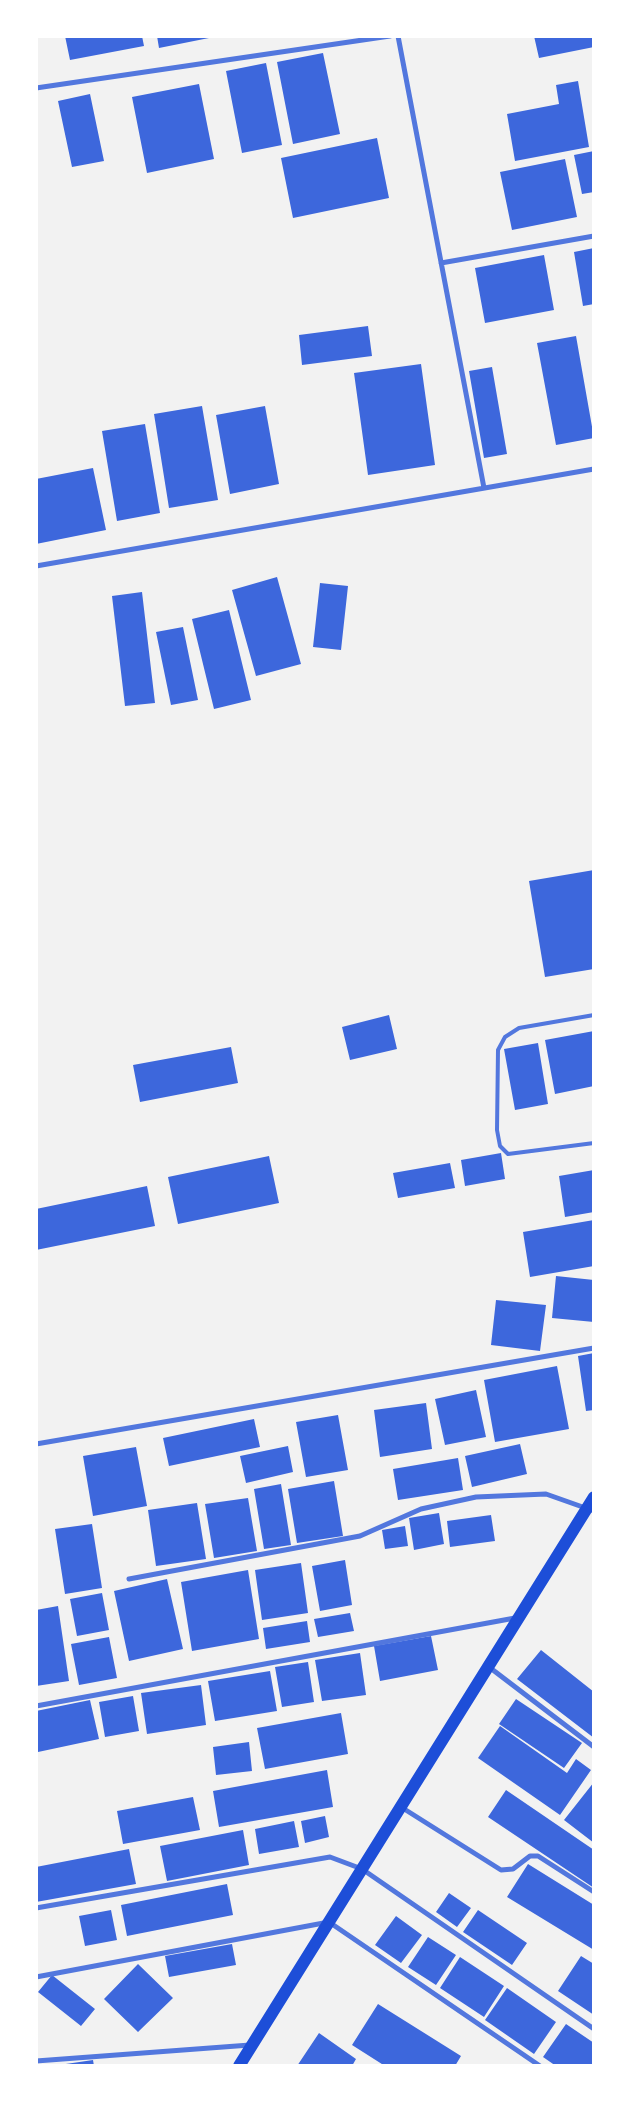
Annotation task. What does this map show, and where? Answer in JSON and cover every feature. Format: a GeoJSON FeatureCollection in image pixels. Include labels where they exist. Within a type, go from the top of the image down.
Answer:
{"type":"FeatureCollection","features":[{"type":"Feature","properties":{"kind":"main road"},"geometry":{"type":"LineString","coordinates":[[239,2066],[519,1617],[592,1505]]}},
{"type":"Feature","properties":{"kind":"street"},"geometry":{"type":"LineString","coordinates":[[36,88],[390,36]]}},
{"type":"Feature","properties":{"kind":"street"},"geometry":{"type":"LineString","coordinates":[[398,36],[484,488]]}},
{"type":"Feature","properties":{"kind":"street"},"geometry":{"type":"LineString","coordinates":[[441,263],[594,236]]}},
{"type":"Feature","properties":{"kind":"street"},"geometry":{"type":"LineString","coordinates":[[36,566],[594,469]]}},
{"type":"Feature","properties":{"kind":"street"},"geometry":{"type":"LineString","coordinates":[[36,1444],[594,1348]]}},
{"type":"Feature","properties":{"kind":"street"},"geometry":{"type":"LineString","coordinates":[[129,1579],[360,1536],[421,1509],[476,1497],[546,1494],[592,1505]]}},
{"type":"Feature","properties":{"kind":"street"},"geometry":{"type":"LineString","coordinates":[[36,1706],[519,1617]]}},
{"type":"Feature","properties":{"kind":"street"},"geometry":{"type":"LineString","coordinates":[[488,1667],[594,1747]]}},
{"type":"Feature","properties":{"kind":"street"},"geometry":{"type":"LineString","coordinates":[[401,1807],[501,1870],[513,1869],[530,1856],[538,1856],[594,1892]]}},
{"type":"Feature","properties":{"kind":"street"},"geometry":{"type":"LineString","coordinates":[[36,1908],[330,1857],[362,1869],[594,2029]]}},
{"type":"Feature","properties":{"kind":"street"},"geometry":{"type":"LineString","coordinates":[[36,1977],[329,1922],[540,2066]]}},
{"type":"Feature","properties":{"kind":"street"},"geometry":{"type":"LineString","coordinates":[[36,2061],[252,2045]]}},
{"type":"Feature","properties":{"kind":"lane"},"geometry":{"type":"LineString","coordinates":[[594,1015],[519,1028],[505,1037],[498,1050],[497,1130],[500,1146],[508,1154],[594,1143]]}},
{"type":"Feature","properties":{"kind":"building"},"geometry":{"type":"Polygon","coordinates":[[[65,36],[142,36],[144,46],[70,60],[65,36]]]}},
{"type":"Feature","properties":{"kind":"building"},"geometry":{"type":"Polygon","coordinates":[[[157,36],[214,36],[214,37],[159,48],[157,36]]]}},
{"type":"Feature","properties":{"kind":"building"},"geometry":{"type":"Polygon","coordinates":[[[534,36],[594,36],[594,47],[539,58],[534,36]]]}},
{"type":"Feature","properties":{"kind":"building"},"geometry":{"type":"Polygon","coordinates":[[[323,53],[340,134],[293,144],[277,62],[323,53]]]}},
{"type":"Feature","properties":{"kind":"building"},"geometry":{"type":"Polygon","coordinates":[[[266,63],[282,145],[242,153],[226,71],[266,63]]]}},
{"type":"Feature","properties":{"kind":"building"},"geometry":{"type":"Polygon","coordinates":[[[578,81],[589,147],[515,161],[507,114],[559,104],[556,85],[578,81]]]}},
{"type":"Feature","properties":{"kind":"building"},"geometry":{"type":"Polygon","coordinates":[[[199,84],[214,159],[147,173],[132,97],[199,84]]]}},
{"type":"Feature","properties":{"kind":"building"},"geometry":{"type":"Polygon","coordinates":[[[90,94],[104,161],[72,167],[58,101],[90,94]]]}},
{"type":"Feature","properties":{"kind":"building"},"geometry":{"type":"Polygon","coordinates":[[[377,138],[389,198],[293,218],[281,158],[377,138]]]}},
{"type":"Feature","properties":{"kind":"building"},"geometry":{"type":"Polygon","coordinates":[[[594,151],[594,192],[582,194],[574,155],[594,151]]]}},
{"type":"Feature","properties":{"kind":"building"},"geometry":{"type":"Polygon","coordinates":[[[565,159],[577,217],[512,230],[500,172],[565,159]]]}},
{"type":"Feature","properties":{"kind":"building"},"geometry":{"type":"Polygon","coordinates":[[[594,248],[594,304],[583,306],[574,252],[594,248]]]}},
{"type":"Feature","properties":{"kind":"building"},"geometry":{"type":"Polygon","coordinates":[[[544,255],[554,310],[485,323],[475,268],[544,255]]]}},
{"type":"Feature","properties":{"kind":"building"},"geometry":{"type":"Polygon","coordinates":[[[368,326],[372,356],[302,365],[299,335],[368,326]]]}},
{"type":"Feature","properties":{"kind":"building"},"geometry":{"type":"Polygon","coordinates":[[[576,336],[594,438],[556,445],[537,343],[576,336]]]}},
{"type":"Feature","properties":{"kind":"building"},"geometry":{"type":"Polygon","coordinates":[[[421,364],[435,465],[368,475],[354,373],[421,364]]]}},
{"type":"Feature","properties":{"kind":"building"},"geometry":{"type":"Polygon","coordinates":[[[492,367],[507,454],[484,458],[469,371],[492,367]]]}},
{"type":"Feature","properties":{"kind":"building"},"geometry":{"type":"Polygon","coordinates":[[[202,406],[218,500],[169,508],[154,414],[202,406]]]}},
{"type":"Feature","properties":{"kind":"building"},"geometry":{"type":"Polygon","coordinates":[[[265,406],[279,484],[230,494],[216,415],[265,406]]]}},
{"type":"Feature","properties":{"kind":"building"},"geometry":{"type":"Polygon","coordinates":[[[145,424],[160,513],[117,521],[102,431],[145,424]]]}},
{"type":"Feature","properties":{"kind":"building"},"geometry":{"type":"Polygon","coordinates":[[[93,468],[106,530],[36,544],[36,479],[93,468]]]}},
{"type":"Feature","properties":{"kind":"building"},"geometry":{"type":"Polygon","coordinates":[[[277,577],[301,664],[256,676],[232,590],[277,577]]]}},
{"type":"Feature","properties":{"kind":"building"},"geometry":{"type":"Polygon","coordinates":[[[320,583],[348,586],[341,650],[313,647],[320,583]]]}},
{"type":"Feature","properties":{"kind":"building"},"geometry":{"type":"Polygon","coordinates":[[[142,592],[155,703],[125,706],[112,596],[142,592]]]}},
{"type":"Feature","properties":{"kind":"building"},"geometry":{"type":"Polygon","coordinates":[[[229,610],[251,700],[214,709],[192,619],[229,610]]]}},
{"type":"Feature","properties":{"kind":"building"},"geometry":{"type":"Polygon","coordinates":[[[183,627],[198,700],[171,705],[156,632],[183,627]]]}},
{"type":"Feature","properties":{"kind":"building"},"geometry":{"type":"Polygon","coordinates":[[[594,870],[594,969],[545,977],[529,881],[594,870]]]}},
{"type":"Feature","properties":{"kind":"building"},"geometry":{"type":"Polygon","coordinates":[[[389,1015],[397,1049],[350,1060],[342,1027],[389,1015]]]}},
{"type":"Feature","properties":{"kind":"building"},"geometry":{"type":"Polygon","coordinates":[[[594,1031],[594,1086],[555,1094],[545,1040],[594,1031]]]}},
{"type":"Feature","properties":{"kind":"building"},"geometry":{"type":"Polygon","coordinates":[[[538,1043],[548,1104],[515,1110],[504,1049],[538,1043]]]}},
{"type":"Feature","properties":{"kind":"building"},"geometry":{"type":"Polygon","coordinates":[[[231,1047],[238,1083],[140,1102],[133,1065],[231,1047]]]}},
{"type":"Feature","properties":{"kind":"building"},"geometry":{"type":"Polygon","coordinates":[[[501,1153],[505,1179],[465,1186],[461,1160],[501,1153]]]}},
{"type":"Feature","properties":{"kind":"building"},"geometry":{"type":"Polygon","coordinates":[[[269,1156],[279,1203],[178,1224],[168,1177],[269,1156]]]}},
{"type":"Feature","properties":{"kind":"building"},"geometry":{"type":"Polygon","coordinates":[[[450,1163],[455,1188],[398,1198],[393,1173],[450,1163]]]}},
{"type":"Feature","properties":{"kind":"building"},"geometry":{"type":"Polygon","coordinates":[[[594,1170],[594,1212],[565,1217],[559,1176],[594,1170]]]}},
{"type":"Feature","properties":{"kind":"building"},"geometry":{"type":"Polygon","coordinates":[[[147,1186],[155,1226],[36,1250],[36,1209],[147,1186]]]}},
{"type":"Feature","properties":{"kind":"building"},"geometry":{"type":"Polygon","coordinates":[[[594,1220],[594,1266],[530,1277],[523,1232],[594,1220]]]}},
{"type":"Feature","properties":{"kind":"building"},"geometry":{"type":"Polygon","coordinates":[[[556,1276],[594,1280],[594,1322],[552,1318],[556,1276]]]}},
{"type":"Feature","properties":{"kind":"building"},"geometry":{"type":"Polygon","coordinates":[[[496,1300],[546,1305],[540,1351],[491,1345],[496,1300]]]}},
{"type":"Feature","properties":{"kind":"building"},"geometry":{"type":"Polygon","coordinates":[[[594,1353],[594,1410],[586,1411],[578,1356],[594,1353]]]}},
{"type":"Feature","properties":{"kind":"building"},"geometry":{"type":"Polygon","coordinates":[[[557,1366],[569,1429],[495,1442],[484,1380],[557,1366]]]}},
{"type":"Feature","properties":{"kind":"building"},"geometry":{"type":"Polygon","coordinates":[[[476,1390],[486,1437],[445,1445],[435,1399],[476,1390]]]}},
{"type":"Feature","properties":{"kind":"building"},"geometry":{"type":"Polygon","coordinates":[[[426,1403],[432,1449],[380,1457],[374,1410],[426,1403]]]}},
{"type":"Feature","properties":{"kind":"building"},"geometry":{"type":"Polygon","coordinates":[[[338,1415],[348,1470],[306,1477],[296,1422],[338,1415]]]}},
{"type":"Feature","properties":{"kind":"building"},"geometry":{"type":"Polygon","coordinates":[[[254,1419],[260,1447],[169,1466],[163,1438],[254,1419]]]}},
{"type":"Feature","properties":{"kind":"building"},"geometry":{"type":"Polygon","coordinates":[[[520,1444],[527,1474],[472,1487],[465,1456],[520,1444]]]}},
{"type":"Feature","properties":{"kind":"building"},"geometry":{"type":"Polygon","coordinates":[[[288,1446],[293,1472],[246,1483],[240,1456],[288,1446]]]}},
{"type":"Feature","properties":{"kind":"building"},"geometry":{"type":"Polygon","coordinates":[[[136,1447],[147,1506],[93,1516],[83,1456],[136,1447]]]}},
{"type":"Feature","properties":{"kind":"building"},"geometry":{"type":"Polygon","coordinates":[[[458,1458],[463,1490],[398,1500],[393,1469],[458,1458]]]}},
{"type":"Feature","properties":{"kind":"building"},"geometry":{"type":"Polygon","coordinates":[[[334,1481],[343,1536],[297,1543],[288,1489],[334,1481]]]}},
{"type":"Feature","properties":{"kind":"building"},"geometry":{"type":"Polygon","coordinates":[[[281,1484],[291,1545],[264,1549],[254,1489],[281,1484]]]}},
{"type":"Feature","properties":{"kind":"building"},"geometry":{"type":"Polygon","coordinates":[[[248,1498],[257,1551],[214,1558],[205,1504],[248,1498]]]}},
{"type":"Feature","properties":{"kind":"building"},"geometry":{"type":"Polygon","coordinates":[[[197,1503],[206,1559],[156,1566],[148,1510],[197,1503]]]}},
{"type":"Feature","properties":{"kind":"building"},"geometry":{"type":"Polygon","coordinates":[[[439,1513],[444,1544],[414,1550],[409,1518],[439,1513]]]}},
{"type":"Feature","properties":{"kind":"building"},"geometry":{"type":"Polygon","coordinates":[[[491,1515],[495,1541],[450,1547],[447,1521],[491,1515]]]}},
{"type":"Feature","properties":{"kind":"building"},"geometry":{"type":"Polygon","coordinates":[[[92,1524],[102,1588],[65,1594],[55,1529],[92,1524]]]}},
{"type":"Feature","properties":{"kind":"building"},"geometry":{"type":"Polygon","coordinates":[[[405,1526],[408,1546],[385,1549],[382,1530],[405,1526]]]}},
{"type":"Feature","properties":{"kind":"building"},"geometry":{"type":"Polygon","coordinates":[[[345,1560],[352,1605],[320,1611],[312,1566],[345,1560]]]}},
{"type":"Feature","properties":{"kind":"building"},"geometry":{"type":"Polygon","coordinates":[[[301,1563],[308,1613],[262,1620],[255,1570],[301,1563]]]}},
{"type":"Feature","properties":{"kind":"building"},"geometry":{"type":"Polygon","coordinates":[[[248,1570],[259,1639],[192,1651],[181,1582],[248,1570]]]}},
{"type":"Feature","properties":{"kind":"building"},"geometry":{"type":"Polygon","coordinates":[[[167,1579],[183,1649],[129,1661],[114,1591],[167,1579]]]}},
{"type":"Feature","properties":{"kind":"building"},"geometry":{"type":"Polygon","coordinates":[[[102,1593],[109,1630],[77,1636],[70,1599],[102,1593]]]}},
{"type":"Feature","properties":{"kind":"building"},"geometry":{"type":"Polygon","coordinates":[[[58,1606],[69,1681],[36,1686],[36,1610],[58,1606]]]}},
{"type":"Feature","properties":{"kind":"building"},"geometry":{"type":"Polygon","coordinates":[[[350,1613],[354,1631],[318,1637],[314,1619],[350,1613]]]}},
{"type":"Feature","properties":{"kind":"building"},"geometry":{"type":"Polygon","coordinates":[[[307,1621],[310,1642],[266,1649],[263,1628],[307,1621]]]}},
{"type":"Feature","properties":{"kind":"building"},"geometry":{"type":"Polygon","coordinates":[[[431,1636],[438,1670],[380,1681],[374,1646],[431,1636]]]}},
{"type":"Feature","properties":{"kind":"building"},"geometry":{"type":"Polygon","coordinates":[[[109,1637],[117,1678],[79,1685],[71,1644],[109,1637]]]}},
{"type":"Feature","properties":{"kind":"building"},"geometry":{"type":"Polygon","coordinates":[[[541,1650],[594,1692],[594,1738],[517,1679],[541,1650]]]}},
{"type":"Feature","properties":{"kind":"building"},"geometry":{"type":"Polygon","coordinates":[[[360,1653],[366,1695],[322,1701],[315,1660],[360,1653]]]}},
{"type":"Feature","properties":{"kind":"building"},"geometry":{"type":"Polygon","coordinates":[[[308,1662],[314,1702],[282,1707],[275,1667],[308,1662]]]}},
{"type":"Feature","properties":{"kind":"building"},"geometry":{"type":"Polygon","coordinates":[[[270,1671],[277,1711],[215,1721],[208,1681],[270,1671]]]}},
{"type":"Feature","properties":{"kind":"building"},"geometry":{"type":"Polygon","coordinates":[[[201,1685],[206,1725],[147,1734],[141,1693],[201,1685]]]}},
{"type":"Feature","properties":{"kind":"building"},"geometry":{"type":"Polygon","coordinates":[[[133,1696],[139,1731],[105,1737],[99,1702],[133,1696]]]}},
{"type":"Feature","properties":{"kind":"building"},"geometry":{"type":"Polygon","coordinates":[[[516,1699],[582,1743],[564,1768],[499,1724],[516,1699]]]}},
{"type":"Feature","properties":{"kind":"building"},"geometry":{"type":"Polygon","coordinates":[[[90,1700],[99,1739],[38,1752],[36,1711],[90,1700]]]}},
{"type":"Feature","properties":{"kind":"building"},"geometry":{"type":"Polygon","coordinates":[[[341,1713],[348,1754],[265,1769],[257,1728],[341,1713]]]}},
{"type":"Feature","properties":{"kind":"building"},"geometry":{"type":"Polygon","coordinates":[[[500,1726],[567,1773],[576,1759],[591,1770],[560,1815],[478,1758],[500,1726]]]}},
{"type":"Feature","properties":{"kind":"building"},"geometry":{"type":"Polygon","coordinates":[[[249,1742],[252,1771],[216,1775],[213,1747],[249,1742]]]}},
{"type":"Feature","properties":{"kind":"building"},"geometry":{"type":"Polygon","coordinates":[[[327,1770],[333,1807],[219,1827],[213,1791],[327,1770]]]}},
{"type":"Feature","properties":{"kind":"building"},"geometry":{"type":"Polygon","coordinates":[[[594,1782],[594,1843],[564,1820],[594,1782]]]}},
{"type":"Feature","properties":{"kind":"building"},"geometry":{"type":"Polygon","coordinates":[[[506,1790],[594,1850],[594,1888],[488,1817],[506,1790]]]}},
{"type":"Feature","properties":{"kind":"building"},"geometry":{"type":"Polygon","coordinates":[[[193,1797],[200,1830],[123,1844],[117,1811],[193,1797]]]}},
{"type":"Feature","properties":{"kind":"building"},"geometry":{"type":"Polygon","coordinates":[[[325,1816],[329,1837],[305,1843],[301,1821],[325,1816]]]}},
{"type":"Feature","properties":{"kind":"building"},"geometry":{"type":"Polygon","coordinates":[[[294,1821],[299,1847],[259,1854],[255,1829],[294,1821]]]}},
{"type":"Feature","properties":{"kind":"building"},"geometry":{"type":"Polygon","coordinates":[[[243,1830],[249,1865],[167,1881],[160,1846],[243,1830]]]}},
{"type":"Feature","properties":{"kind":"building"},"geometry":{"type":"Polygon","coordinates":[[[129,1849],[136,1884],[36,1902],[36,1867],[129,1849]]]}},
{"type":"Feature","properties":{"kind":"building"},"geometry":{"type":"Polygon","coordinates":[[[528,1864],[594,1905],[594,1950],[507,1897],[528,1864]]]}},
{"type":"Feature","properties":{"kind":"building"},"geometry":{"type":"Polygon","coordinates":[[[227,1884],[233,1915],[127,1936],[121,1905],[227,1884]]]}},
{"type":"Feature","properties":{"kind":"building"},"geometry":{"type":"Polygon","coordinates":[[[449,1893],[471,1908],[457,1927],[436,1912],[449,1893]]]}},
{"type":"Feature","properties":{"kind":"building"},"geometry":{"type":"Polygon","coordinates":[[[111,1910],[117,1940],[85,1946],[79,1916],[111,1910]]]}},
{"type":"Feature","properties":{"kind":"building"},"geometry":{"type":"Polygon","coordinates":[[[478,1910],[527,1943],[512,1965],[463,1932],[478,1910]]]}},
{"type":"Feature","properties":{"kind":"building"},"geometry":{"type":"Polygon","coordinates":[[[396,1916],[422,1935],[401,1963],[375,1945],[396,1916]]]}},
{"type":"Feature","properties":{"kind":"building"},"geometry":{"type":"Polygon","coordinates":[[[428,1937],[456,1955],[436,1985],[408,1967],[428,1937]]]}},
{"type":"Feature","properties":{"kind":"building"},"geometry":{"type":"Polygon","coordinates":[[[232,1944],[236,1965],[169,1977],[165,1956],[232,1944]]]}},
{"type":"Feature","properties":{"kind":"building"},"geometry":{"type":"Polygon","coordinates":[[[581,1956],[594,1964],[594,2015],[558,1991],[581,1956]]]}},
{"type":"Feature","properties":{"kind":"building"},"geometry":{"type":"Polygon","coordinates":[[[460,1957],[504,1986],[484,2017],[440,1988],[460,1957]]]}},
{"type":"Feature","properties":{"kind":"building"},"geometry":{"type":"Polygon","coordinates":[[[138,1964],[173,1998],[138,2032],[104,1999],[138,1964]]]}},
{"type":"Feature","properties":{"kind":"building"},"geometry":{"type":"Polygon","coordinates":[[[52,1975],[95,2009],[81,2026],[38,1992],[52,1975]]]}},
{"type":"Feature","properties":{"kind":"building"},"geometry":{"type":"Polygon","coordinates":[[[507,1988],[556,2022],[534,2054],[485,2020],[507,1988]]]}},
{"type":"Feature","properties":{"kind":"building"},"geometry":{"type":"Polygon","coordinates":[[[378,2004],[461,2056],[455,2066],[385,2066],[352,2045],[378,2004]]]}},
{"type":"Feature","properties":{"kind":"building"},"geometry":{"type":"Polygon","coordinates":[[[566,2024],[594,2043],[594,2066],[556,2066],[543,2057],[566,2024]]]}},
{"type":"Feature","properties":{"kind":"building"},"geometry":{"type":"Polygon","coordinates":[[[319,2033],[356,2059],[352,2066],[297,2066],[319,2033]]]}},
{"type":"Feature","properties":{"kind":"building"},"geometry":{"type":"Polygon","coordinates":[[[93,2060],[94,2066],[59,2066],[59,2065],[93,2060]]]}}]}
